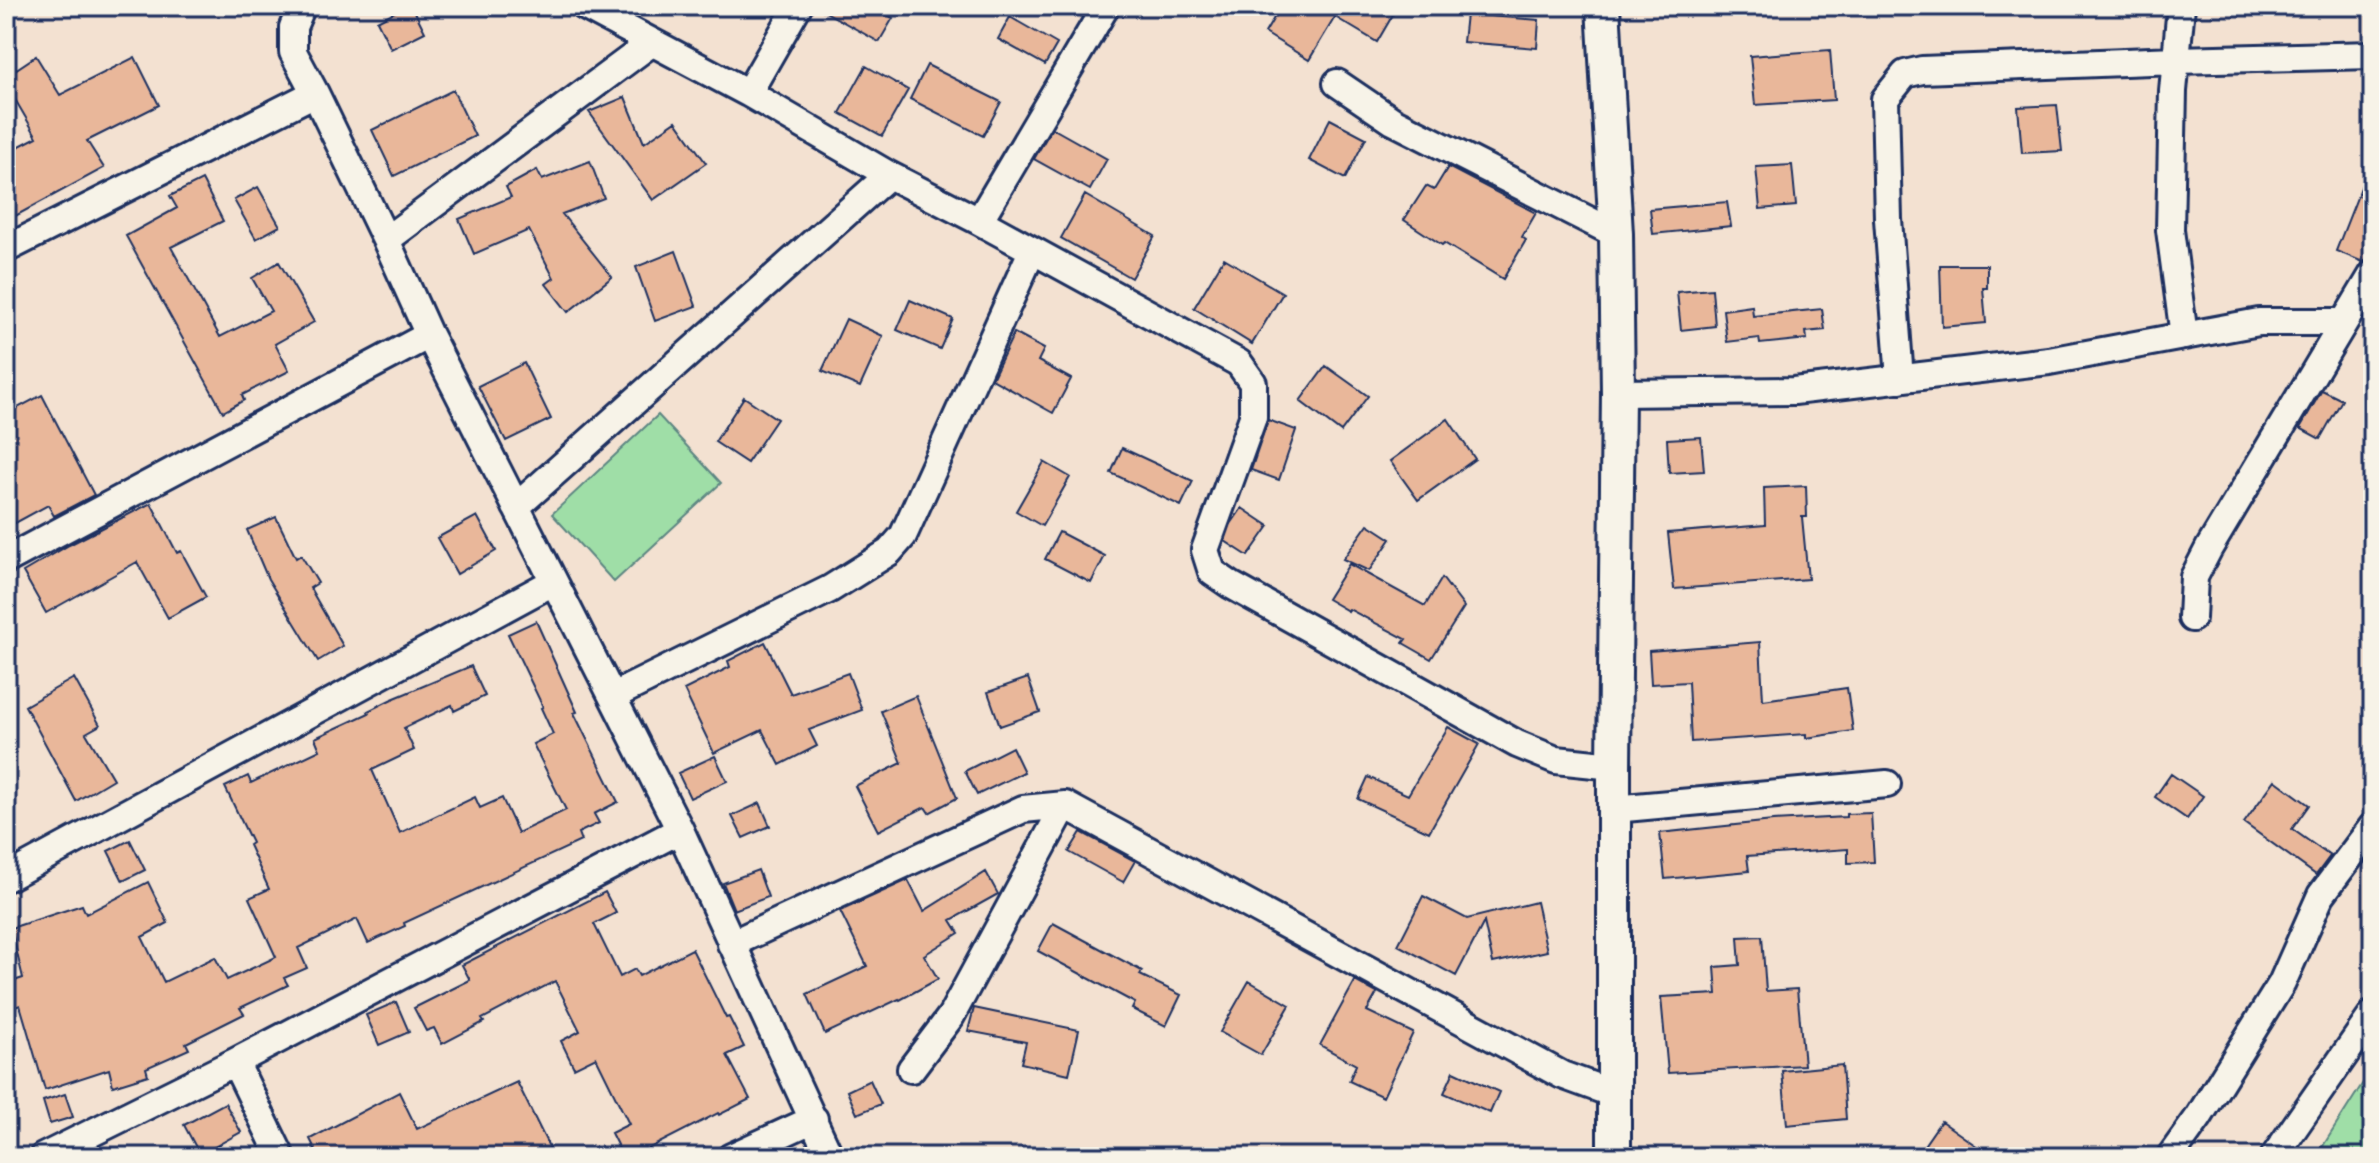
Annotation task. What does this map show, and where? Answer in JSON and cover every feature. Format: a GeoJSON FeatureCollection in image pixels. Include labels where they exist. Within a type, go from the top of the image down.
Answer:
{"type":"FeatureCollection","features":[{"type":"Feature","properties":{"kind":"street"},"geometry":{"type":"LineString","coordinates":[[302,6],[293,27],[293,52],[429,335],[680,830],[830,1157]]}},
{"type":"Feature","properties":{"kind":"street"},"geometry":{"type":"LineString","coordinates":[[584,6],[748,93],[889,175],[1239,363],[1253,383],[1253,417],[1205,550],[1212,572],[1517,744],[1556,760],[1614,766]]}},
{"type":"Feature","properties":{"kind":"street"},"geometry":{"type":"LineString","coordinates":[[748,93],[798,6]]}},
{"type":"Feature","properties":{"kind":"street"},"geometry":{"type":"LineString","coordinates":[[979,221],[1106,6]]}},
{"type":"Feature","properties":{"kind":"street"},"geometry":{"type":"LineString","coordinates":[[1603,6],[1616,234],[1618,393],[1614,1157]]}},
{"type":"Feature","properties":{"kind":"street"},"geometry":{"type":"LineString","coordinates":[[2181,6],[2173,91],[2170,230],[2184,336]]}},
{"type":"Feature","properties":{"kind":"street"},"geometry":{"type":"LineString","coordinates":[[386,240],[651,43]]}},
{"type":"Feature","properties":{"kind":"street"},"geometry":{"type":"LineString","coordinates":[[1900,379],[1888,219],[1885,99],[1905,74],[1922,70],[2373,55]]}},
{"type":"Feature","properties":{"kind":"street"},"geometry":{"type":"LineString","coordinates":[[1337,83],[1393,121],[1616,234]]}},
{"type":"Feature","properties":{"kind":"street"},"geometry":{"type":"LineString","coordinates":[[6,249],[315,93]]}},
{"type":"Feature","properties":{"kind":"street"},"geometry":{"type":"LineString","coordinates":[[516,507],[889,175]]}},
{"type":"Feature","properties":{"kind":"street"},"geometry":{"type":"LineString","coordinates":[[613,696],[830,589],[889,552],[903,536],[1032,251]]}},
{"type":"Feature","properties":{"kind":"street"},"geometry":{"type":"LineString","coordinates":[[2192,618],[2194,577],[2373,274]]}},
{"type":"Feature","properties":{"kind":"street"},"geometry":{"type":"LineString","coordinates":[[1618,393],[1794,391],[2049,361],[2259,322],[2344,322]]}},
{"type":"Feature","properties":{"kind":"street"},"geometry":{"type":"LineString","coordinates":[[6,560],[429,335]]}},
{"type":"Feature","properties":{"kind":"street"},"geometry":{"type":"LineString","coordinates":[[6,878],[553,582]]}},
{"type":"Feature","properties":{"kind":"street"},"geometry":{"type":"LineString","coordinates":[[1614,809],[1887,784]]}},
{"type":"Feature","properties":{"kind":"street"},"geometry":{"type":"LineString","coordinates":[[731,944],[1023,809],[1065,805],[1562,1075],[1614,1094]]}},
{"type":"Feature","properties":{"kind":"street"},"geometry":{"type":"LineString","coordinates":[[911,1069],[951,1016],[1065,805]]}},
{"type":"Feature","properties":{"kind":"street"},"geometry":{"type":"LineString","coordinates":[[2170,1157],[2198,1118],[2282,983],[2321,895],[2373,826]]}},
{"type":"Feature","properties":{"kind":"street"},"geometry":{"type":"LineString","coordinates":[[43,1157],[235,1062],[680,830]]}},
{"type":"Feature","properties":{"kind":"street"},"geometry":{"type":"LineString","coordinates":[[2274,1157],[2373,1014]]}},
{"type":"Feature","properties":{"kind":"street"},"geometry":{"type":"LineString","coordinates":[[235,1062],[281,1157]]}},
{"type":"Feature","properties":{"kind":"street"},"geometry":{"type":"LineString","coordinates":[[731,1157],[814,1119]]}},
{"type":"Feature","properties":{"kind":"green space"},"geometry":{"type":"Polygon","coordinates":[[[658,415],[721,483],[614,582],[552,514],[658,415]]]}},
{"type":"Feature","properties":{"kind":"green space"},"geometry":{"type":"Polygon","coordinates":[[[2373,1067],[2373,1157],[2316,1157],[2373,1067]]]}},
{"type":"Feature","properties":{"kind":"building"},"geometry":{"type":"Polygon","coordinates":[[[412,6],[425,32],[391,49],[377,21],[412,6]]]}},
{"type":"Feature","properties":{"kind":"building"},"geometry":{"type":"Polygon","coordinates":[[[815,6],[871,6],[893,18],[879,42],[815,6]]]}},
{"type":"Feature","properties":{"kind":"building"},"geometry":{"type":"Polygon","coordinates":[[[1281,6],[1398,6],[1377,42],[1335,17],[1309,60],[1265,33],[1281,6]]]}},
{"type":"Feature","properties":{"kind":"building"},"geometry":{"type":"Polygon","coordinates":[[[1466,14],[1539,20],[1537,48],[1463,42],[1466,14]]]}},
{"type":"Feature","properties":{"kind":"building"},"geometry":{"type":"Polygon","coordinates":[[[1010,17],[1057,44],[1045,65],[998,39],[1010,17]]]}},
{"type":"Feature","properties":{"kind":"building"},"geometry":{"type":"Polygon","coordinates":[[[1830,50],[1834,100],[1755,105],[1750,56],[1830,50]]]}},
{"type":"Feature","properties":{"kind":"building"},"geometry":{"type":"Polygon","coordinates":[[[36,56],[60,95],[135,57],[159,105],[87,141],[104,168],[6,221],[6,153],[37,137],[6,84],[6,76],[36,56]]]}},
{"type":"Feature","properties":{"kind":"building"},"geometry":{"type":"Polygon","coordinates":[[[927,65],[1001,102],[983,136],[910,99],[927,65]]]}},
{"type":"Feature","properties":{"kind":"building"},"geometry":{"type":"Polygon","coordinates":[[[866,66],[908,90],[882,136],[840,113],[866,66]]]}},
{"type":"Feature","properties":{"kind":"building"},"geometry":{"type":"Polygon","coordinates":[[[453,90],[475,136],[394,176],[372,130],[453,90]]]}},
{"type":"Feature","properties":{"kind":"building"},"geometry":{"type":"Polygon","coordinates":[[[625,97],[644,143],[676,121],[706,163],[653,200],[589,112],[625,97]]]}},
{"type":"Feature","properties":{"kind":"building"},"geometry":{"type":"Polygon","coordinates":[[[2057,105],[2062,151],[2022,153],[2018,107],[2057,105]]]}},
{"type":"Feature","properties":{"kind":"building"},"geometry":{"type":"Polygon","coordinates":[[[1330,119],[1366,138],[1345,179],[1309,160],[1330,119]]]}},
{"type":"Feature","properties":{"kind":"building"},"geometry":{"type":"Polygon","coordinates":[[[1052,128],[1107,159],[1090,190],[1034,159],[1052,128]]]}},
{"type":"Feature","properties":{"kind":"building"},"geometry":{"type":"Polygon","coordinates":[[[590,161],[604,198],[562,214],[612,277],[568,312],[546,284],[554,278],[529,230],[474,254],[459,219],[511,197],[506,187],[537,170],[542,180],[590,161]]]}},
{"type":"Feature","properties":{"kind":"building"},"geometry":{"type":"Polygon","coordinates":[[[2371,162],[2373,258],[2363,262],[2336,251],[2371,162]]]}},
{"type":"Feature","properties":{"kind":"building"},"geometry":{"type":"Polygon","coordinates":[[[1792,165],[1796,206],[1760,209],[1756,167],[1792,165]]]}},
{"type":"Feature","properties":{"kind":"building"},"geometry":{"type":"Polygon","coordinates":[[[1448,167],[1536,213],[1522,237],[1526,240],[1503,279],[1404,220],[1426,186],[1434,190],[1448,167]]]}},
{"type":"Feature","properties":{"kind":"building"},"geometry":{"type":"Polygon","coordinates":[[[202,180],[223,221],[171,247],[220,337],[271,311],[252,278],[279,262],[314,322],[275,344],[289,371],[242,395],[244,400],[223,412],[126,236],[177,208],[170,196],[202,180]]]}},
{"type":"Feature","properties":{"kind":"building"},"geometry":{"type":"Polygon","coordinates":[[[258,187],[280,226],[256,239],[234,200],[258,187]]]}},
{"type":"Feature","properties":{"kind":"building"},"geometry":{"type":"Polygon","coordinates":[[[1085,195],[1155,236],[1131,278],[1061,238],[1085,195]]]}},
{"type":"Feature","properties":{"kind":"building"},"geometry":{"type":"Polygon","coordinates":[[[1727,202],[1731,226],[1653,234],[1650,209],[1727,202]]]}},
{"type":"Feature","properties":{"kind":"building"},"geometry":{"type":"Polygon","coordinates":[[[676,251],[696,306],[655,321],[636,267],[676,251]]]}},
{"type":"Feature","properties":{"kind":"building"},"geometry":{"type":"Polygon","coordinates":[[[1224,258],[1283,293],[1252,344],[1194,308],[1224,258]]]}},
{"type":"Feature","properties":{"kind":"building"},"geometry":{"type":"Polygon","coordinates":[[[1940,265],[1987,265],[1987,288],[1983,288],[1986,323],[1942,327],[1940,265]]]}},
{"type":"Feature","properties":{"kind":"building"},"geometry":{"type":"Polygon","coordinates":[[[1712,289],[1715,326],[1681,330],[1677,292],[1712,289]]]}},
{"type":"Feature","properties":{"kind":"building"},"geometry":{"type":"Polygon","coordinates":[[[910,300],[953,319],[940,349],[897,330],[910,300]]]}},
{"type":"Feature","properties":{"kind":"building"},"geometry":{"type":"Polygon","coordinates":[[[1752,306],[1753,316],[1822,309],[1825,330],[1806,332],[1807,339],[1760,344],[1759,338],[1727,342],[1723,310],[1752,306]]]}},
{"type":"Feature","properties":{"kind":"building"},"geometry":{"type":"Polygon","coordinates":[[[846,319],[883,336],[860,387],[822,371],[846,319]]]}},
{"type":"Feature","properties":{"kind":"building"},"geometry":{"type":"Polygon","coordinates":[[[1014,333],[1044,349],[1038,361],[1071,379],[1053,413],[992,379],[1014,333]]]}},
{"type":"Feature","properties":{"kind":"building"},"geometry":{"type":"Polygon","coordinates":[[[524,363],[551,419],[506,441],[478,386],[524,363]]]}},
{"type":"Feature","properties":{"kind":"building"},"geometry":{"type":"Polygon","coordinates":[[[1326,366],[1368,396],[1341,432],[1300,401],[1326,366]]]}},
{"type":"Feature","properties":{"kind":"building"},"geometry":{"type":"Polygon","coordinates":[[[2322,390],[2342,400],[2320,439],[2300,428],[2322,390]]]}},
{"type":"Feature","properties":{"kind":"building"},"geometry":{"type":"Polygon","coordinates":[[[42,395],[94,495],[54,516],[48,505],[6,528],[6,414],[42,395]]]}},
{"type":"Feature","properties":{"kind":"building"},"geometry":{"type":"Polygon","coordinates":[[[744,397],[777,419],[747,463],[715,442],[744,397]]]}},
{"type":"Feature","properties":{"kind":"building"},"geometry":{"type":"Polygon","coordinates":[[[1448,419],[1475,459],[1418,500],[1390,461],[1448,419]]]}},
{"type":"Feature","properties":{"kind":"building"},"geometry":{"type":"Polygon","coordinates":[[[1268,420],[1296,430],[1279,480],[1251,470],[1268,420]]]}},
{"type":"Feature","properties":{"kind":"building"},"geometry":{"type":"Polygon","coordinates":[[[1701,437],[1704,471],[1669,473],[1667,439],[1701,437]]]}},
{"type":"Feature","properties":{"kind":"building"},"geometry":{"type":"Polygon","coordinates":[[[1122,448],[1193,481],[1181,506],[1111,473],[1122,448]]]}},
{"type":"Feature","properties":{"kind":"building"},"geometry":{"type":"Polygon","coordinates":[[[1044,462],[1070,477],[1042,526],[1016,511],[1044,462]]]}},
{"type":"Feature","properties":{"kind":"building"},"geometry":{"type":"Polygon","coordinates":[[[1806,486],[1807,517],[1802,517],[1808,579],[1674,589],[1668,533],[1765,525],[1764,488],[1806,486]]]}},
{"type":"Feature","properties":{"kind":"building"},"geometry":{"type":"Polygon","coordinates":[[[151,503],[177,553],[181,551],[206,597],[168,618],[137,562],[46,613],[23,572],[151,503]]]}},
{"type":"Feature","properties":{"kind":"building"},"geometry":{"type":"Polygon","coordinates":[[[1242,508],[1269,526],[1248,556],[1225,541],[1231,524],[1242,508]]]}},
{"type":"Feature","properties":{"kind":"building"},"geometry":{"type":"Polygon","coordinates":[[[477,516],[496,551],[457,574],[437,538],[477,516]]]}},
{"type":"Feature","properties":{"kind":"building"},"geometry":{"type":"Polygon","coordinates":[[[276,517],[296,558],[301,555],[318,583],[310,588],[343,646],[318,661],[268,579],[247,530],[276,517]]]}},
{"type":"Feature","properties":{"kind":"building"},"geometry":{"type":"Polygon","coordinates":[[[1368,524],[1391,539],[1369,571],[1343,559],[1368,524]]]}},
{"type":"Feature","properties":{"kind":"building"},"geometry":{"type":"Polygon","coordinates":[[[1059,532],[1105,556],[1091,583],[1045,559],[1059,532]]]}},
{"type":"Feature","properties":{"kind":"building"},"geometry":{"type":"Polygon","coordinates":[[[1349,564],[1425,606],[1442,578],[1464,607],[1431,659],[1403,643],[1406,639],[1327,599],[1349,564]]]}},
{"type":"Feature","properties":{"kind":"building"},"geometry":{"type":"Polygon","coordinates":[[[536,621],[577,712],[574,713],[618,802],[594,814],[599,823],[578,833],[581,841],[404,923],[405,926],[368,943],[357,919],[298,948],[307,968],[284,978],[288,985],[240,1008],[244,1014],[186,1043],[189,1049],[146,1068],[148,1075],[113,1086],[109,1069],[45,1090],[20,1005],[15,1007],[8,983],[23,978],[11,928],[82,905],[86,914],[148,882],[168,923],[142,937],[164,982],[215,957],[227,980],[276,957],[249,898],[269,889],[249,845],[252,843],[225,787],[248,776],[251,783],[320,750],[315,738],[390,700],[471,666],[485,696],[454,711],[452,705],[404,728],[414,750],[372,770],[400,833],[475,797],[480,808],[502,798],[518,833],[566,810],[533,744],[553,734],[508,634],[536,621]]]}},
{"type":"Feature","properties":{"kind":"building"},"geometry":{"type":"Polygon","coordinates":[[[765,642],[791,694],[848,673],[862,710],[809,730],[817,746],[780,765],[762,730],[714,753],[684,690],[730,667],[728,661],[765,642]]]}},
{"type":"Feature","properties":{"kind":"building"},"geometry":{"type":"Polygon","coordinates":[[[1760,642],[1763,700],[1847,688],[1853,731],[1806,738],[1806,734],[1691,742],[1688,682],[1651,684],[1649,651],[1760,642]]]}},
{"type":"Feature","properties":{"kind":"building"},"geometry":{"type":"Polygon","coordinates":[[[74,678],[100,725],[86,733],[113,779],[76,801],[25,706],[74,678]]]}},
{"type":"Feature","properties":{"kind":"building"},"geometry":{"type":"Polygon","coordinates":[[[1028,678],[1040,712],[1000,726],[988,692],[1028,678]]]}},
{"type":"Feature","properties":{"kind":"building"},"geometry":{"type":"Polygon","coordinates":[[[916,696],[957,798],[929,813],[925,807],[878,831],[855,786],[902,763],[881,711],[916,696]]]}},
{"type":"Feature","properties":{"kind":"building"},"geometry":{"type":"Polygon","coordinates":[[[1448,727],[1479,744],[1429,832],[1358,799],[1368,777],[1408,795],[1448,727]]]}},
{"type":"Feature","properties":{"kind":"building"},"geometry":{"type":"Polygon","coordinates":[[[1012,747],[1024,772],[977,795],[965,771],[1012,747]]]}},
{"type":"Feature","properties":{"kind":"building"},"geometry":{"type":"Polygon","coordinates":[[[715,756],[727,781],[690,798],[678,773],[715,756]]]}},
{"type":"Feature","properties":{"kind":"building"},"geometry":{"type":"Polygon","coordinates":[[[2171,774],[2203,796],[2187,819],[2155,797],[2171,774]]]}},
{"type":"Feature","properties":{"kind":"building"},"geometry":{"type":"Polygon","coordinates":[[[2275,780],[2309,805],[2292,829],[2330,856],[2316,875],[2244,823],[2275,780]]]}},
{"type":"Feature","properties":{"kind":"building"},"geometry":{"type":"Polygon","coordinates":[[[760,803],[770,826],[743,838],[732,816],[760,803]]]}},
{"type":"Feature","properties":{"kind":"building"},"geometry":{"type":"Polygon","coordinates":[[[1871,813],[1874,862],[1848,863],[1848,849],[1747,856],[1749,871],[1665,879],[1660,833],[1871,813]]]}},
{"type":"Feature","properties":{"kind":"building"},"geometry":{"type":"Polygon","coordinates":[[[1081,832],[1135,861],[1123,882],[1069,852],[1081,832]]]}},
{"type":"Feature","properties":{"kind":"building"},"geometry":{"type":"Polygon","coordinates":[[[130,840],[145,870],[123,881],[108,851],[130,840]]]}},
{"type":"Feature","properties":{"kind":"building"},"geometry":{"type":"Polygon","coordinates":[[[758,870],[768,897],[734,910],[723,883],[758,870]]]}},
{"type":"Feature","properties":{"kind":"building"},"geometry":{"type":"Polygon","coordinates":[[[986,872],[998,894],[951,920],[959,933],[924,955],[938,979],[825,1034],[807,994],[867,966],[840,911],[908,880],[924,911],[986,872]]]}},
{"type":"Feature","properties":{"kind":"building"},"geometry":{"type":"Polygon","coordinates":[[[605,892],[616,913],[594,924],[620,977],[635,969],[639,976],[692,949],[744,1047],[727,1055],[750,1099],[632,1157],[623,1157],[611,1133],[629,1124],[596,1057],[574,1068],[561,1041],[580,1031],[555,981],[442,1044],[434,1028],[426,1031],[414,1008],[470,980],[462,965],[605,892]]]}},
{"type":"Feature","properties":{"kind":"building"},"geometry":{"type":"Polygon","coordinates":[[[1423,896],[1467,919],[1536,902],[1547,951],[1493,963],[1484,922],[1456,976],[1398,945],[1423,896]]]}},
{"type":"Feature","properties":{"kind":"building"},"geometry":{"type":"Polygon","coordinates":[[[1053,923],[1142,971],[1140,975],[1181,995],[1166,1026],[1132,1009],[1135,1003],[1038,951],[1053,923]]]}},
{"type":"Feature","properties":{"kind":"building"},"geometry":{"type":"Polygon","coordinates":[[[1762,936],[1766,991],[1797,989],[1804,1065],[1668,1073],[1661,997],[1717,994],[1715,967],[1740,965],[1738,937],[1762,936]]]}},
{"type":"Feature","properties":{"kind":"building"},"geometry":{"type":"Polygon","coordinates":[[[1249,981],[1290,1005],[1261,1055],[1220,1032],[1249,981]]]}},
{"type":"Feature","properties":{"kind":"building"},"geometry":{"type":"Polygon","coordinates":[[[1355,981],[1377,993],[1367,1011],[1413,1033],[1383,1097],[1349,1081],[1356,1065],[1320,1045],[1355,981]]]}},
{"type":"Feature","properties":{"kind":"building"},"geometry":{"type":"Polygon","coordinates":[[[396,1002],[409,1032],[379,1045],[366,1015],[396,1002]]]}},
{"type":"Feature","properties":{"kind":"building"},"geometry":{"type":"Polygon","coordinates":[[[974,1008],[1079,1030],[1069,1074],[1021,1063],[1026,1042],[968,1031],[974,1008]]]}},
{"type":"Feature","properties":{"kind":"building"},"geometry":{"type":"Polygon","coordinates":[[[1842,1065],[1846,1119],[1787,1125],[1782,1071],[1842,1065]]]}},
{"type":"Feature","properties":{"kind":"building"},"geometry":{"type":"Polygon","coordinates":[[[1454,1071],[1499,1092],[1490,1113],[1444,1093],[1454,1071]]]}},
{"type":"Feature","properties":{"kind":"building"},"geometry":{"type":"Polygon","coordinates":[[[870,1080],[881,1104],[857,1114],[847,1091],[870,1080]]]}},
{"type":"Feature","properties":{"kind":"building"},"geometry":{"type":"Polygon","coordinates":[[[517,1082],[554,1157],[319,1157],[310,1139],[399,1092],[417,1129],[517,1082]]]}},
{"type":"Feature","properties":{"kind":"building"},"geometry":{"type":"Polygon","coordinates":[[[65,1094],[73,1117],[50,1124],[43,1101],[65,1094]]]}},
{"type":"Feature","properties":{"kind":"building"},"geometry":{"type":"Polygon","coordinates":[[[225,1103],[241,1132],[200,1155],[184,1125],[225,1103]]]}},
{"type":"Feature","properties":{"kind":"building"},"geometry":{"type":"Polygon","coordinates":[[[1941,1121],[1992,1157],[1916,1157],[1941,1121]]]}}]}
